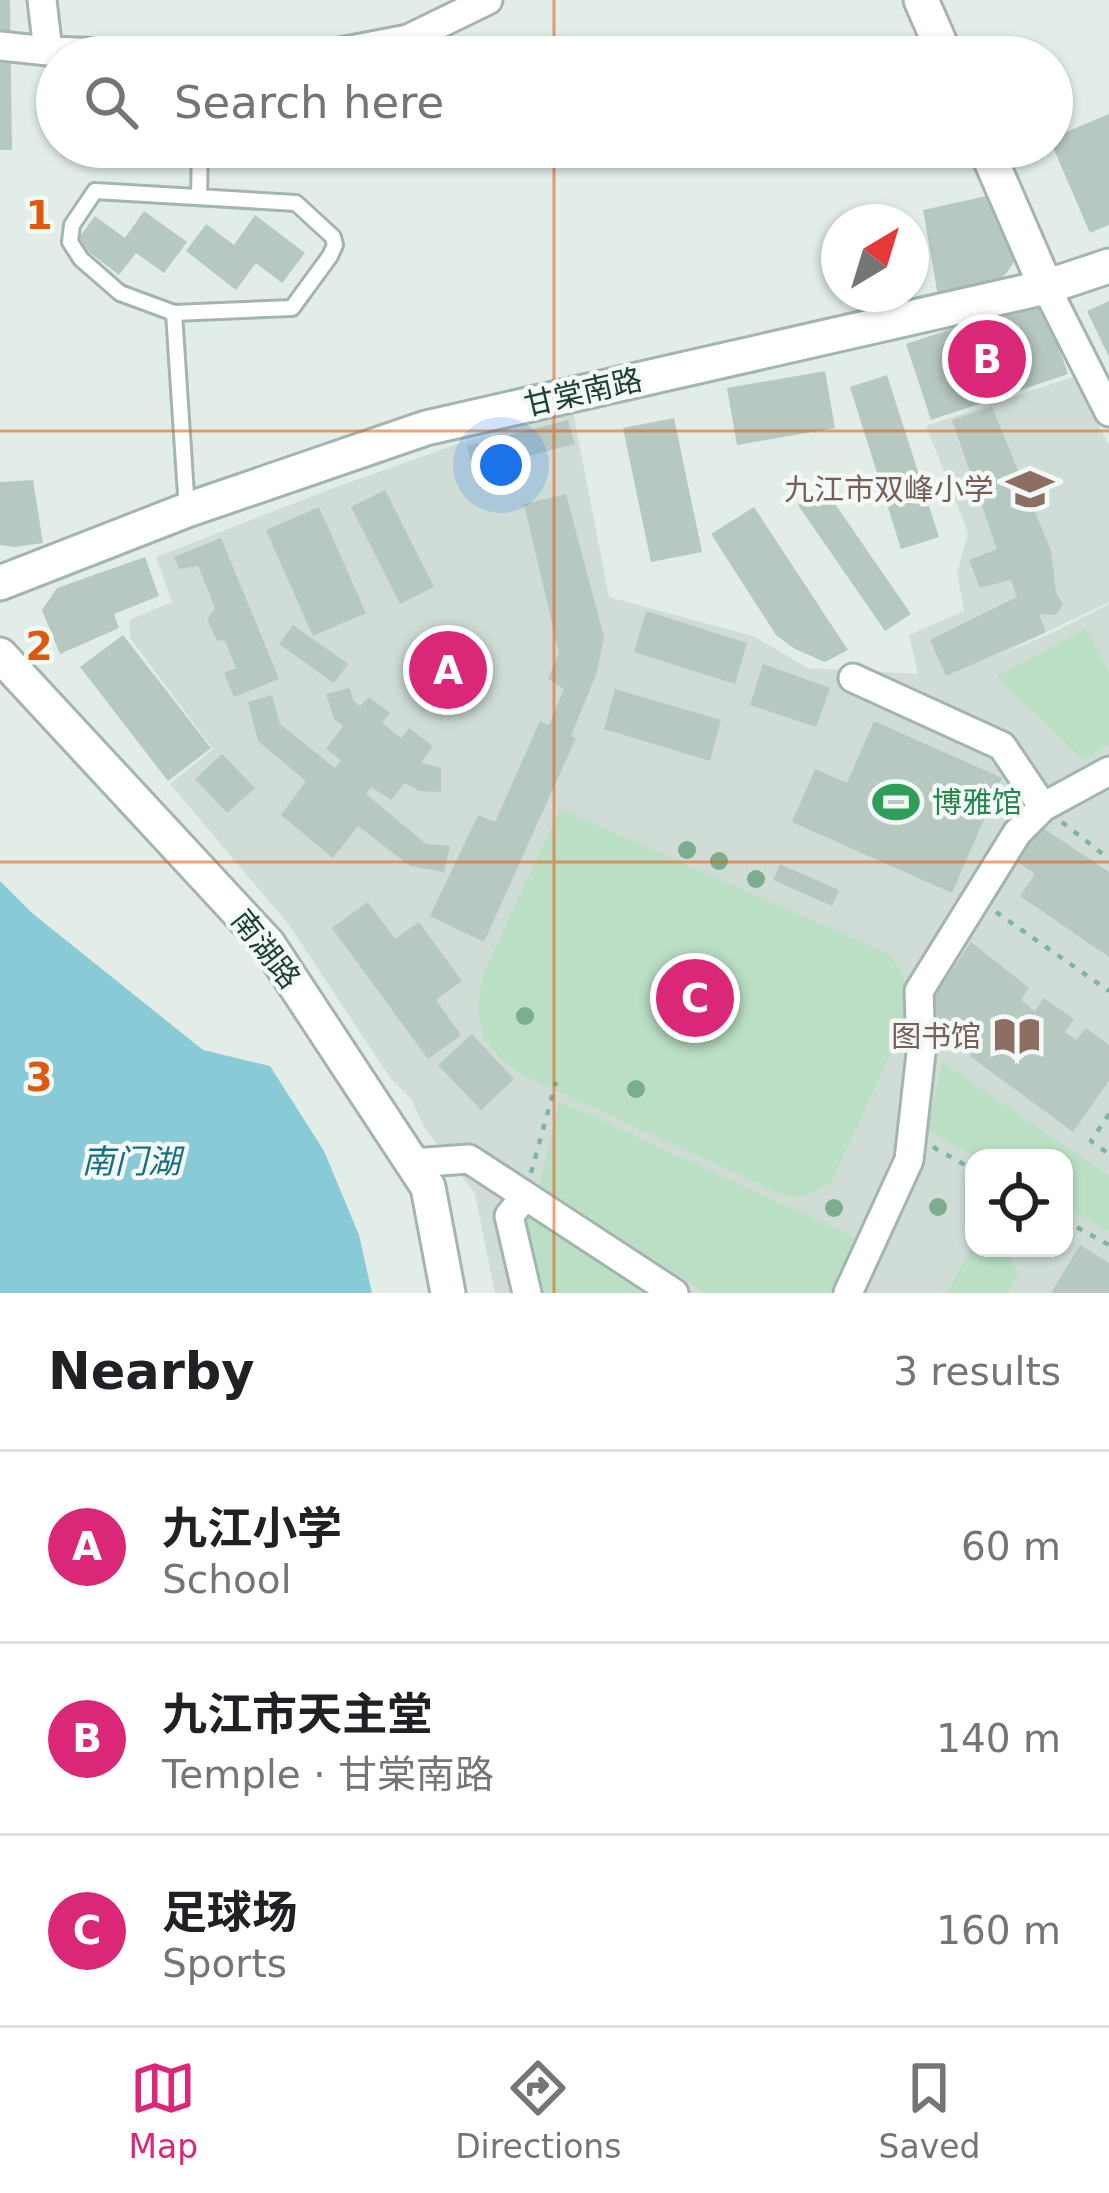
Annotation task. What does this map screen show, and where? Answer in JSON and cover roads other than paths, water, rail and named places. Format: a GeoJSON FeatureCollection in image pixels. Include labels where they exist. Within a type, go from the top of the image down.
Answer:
{"type":"FeatureCollection","features":[{"type":"Feature","properties":{"kind":"street"},"geometry":{"type":"LineString","coordinates":[[43,0],[47,36]]}},
{"type":"Feature","properties":{"kind":"street"},"geometry":{"type":"LineString","coordinates":[[416,36],[488,0]]}},
{"type":"Feature","properties":{"kind":"street"},"geometry":{"type":"LineString","coordinates":[[921,0],[937,36]]}},
{"type":"Feature","properties":{"kind":"street"},"geometry":{"type":"LineString","coordinates":[[0,46],[36,50]]}},
{"type":"Feature","properties":{"kind":"street"},"geometry":{"type":"LineString","coordinates":[[995,168],[1046,287],[1109,412]]}},
{"type":"Feature","properties":{"kind":"street","name":"甘棠南路"},"geometry":{"type":"LineString","coordinates":[[0,583],[188,510],[426,428],[1046,287],[1109,266]]}},
{"type":"Feature","properties":{"kind":"street","name":"南湖路"},"geometry":{"type":"LineString","coordinates":[[0,656],[268,944],[428,1187],[448,1293]]}},
{"type":"Feature","properties":{"kind":"street"},"geometry":{"type":"LineString","coordinates":[[853,679],[1002,746],[1043,807]]}},
{"type":"Feature","properties":{"kind":"street"},"geometry":{"type":"LineString","coordinates":[[848,1293],[909,1160],[922,1054],[919,991],[1017,833],[1043,807],[1109,771]]}},
{"type":"Feature","properties":{"kind":"street"},"geometry":{"type":"LineString","coordinates":[[412,1163],[469,1159],[674,1293]]}},
{"type":"Feature","properties":{"kind":"street"},"geometry":{"type":"LineString","coordinates":[[525,1196],[509,1216],[527,1293]]}},
{"type":"Feature","properties":{"kind":"lane"},"geometry":{"type":"LineString","coordinates":[[199,197],[200,168]]}},
{"type":"Feature","properties":{"kind":"lane"},"geometry":{"type":"LineString","coordinates":[[95,191],[296,203],[333,238],[330,256],[292,308],[174,314],[120,293],[81,259],[70,242],[72,225],[95,191]]}},
{"type":"Feature","properties":{"kind":"lane"},"geometry":{"type":"LineString","coordinates":[[174,314],[188,510]]}},
{"type":"Feature","properties":{"kind":"water","name":"南门湖"},"geometry":{"type":"Polygon","coordinates":[[[0,881],[32,913],[203,1050],[270,1066],[324,1151],[359,1235],[372,1293],[0,1293],[0,881]]]}},
{"type":"Feature","properties":{"kind":"place","name":"九江市天主堂"},"geometry":{"type":"Point","coordinates":[987,359]}},
{"type":"Feature","properties":{"kind":"place","name":"九江市双峰小学"},"geometry":{"type":"Point","coordinates":[1030,489]}},
{"type":"Feature","properties":{"kind":"place","name":"九江小学"},"geometry":{"type":"Point","coordinates":[448,670]}},
{"type":"Feature","properties":{"kind":"place","name":"博雅馆"},"geometry":{"type":"Point","coordinates":[896,802]}},
{"type":"Feature","properties":{"kind":"place","name":"足球场"},"geometry":{"type":"Point","coordinates":[695,998]}},
{"type":"Feature","properties":{"kind":"place","name":"图书馆"},"geometry":{"type":"Point","coordinates":[1017,1036]}}]}
